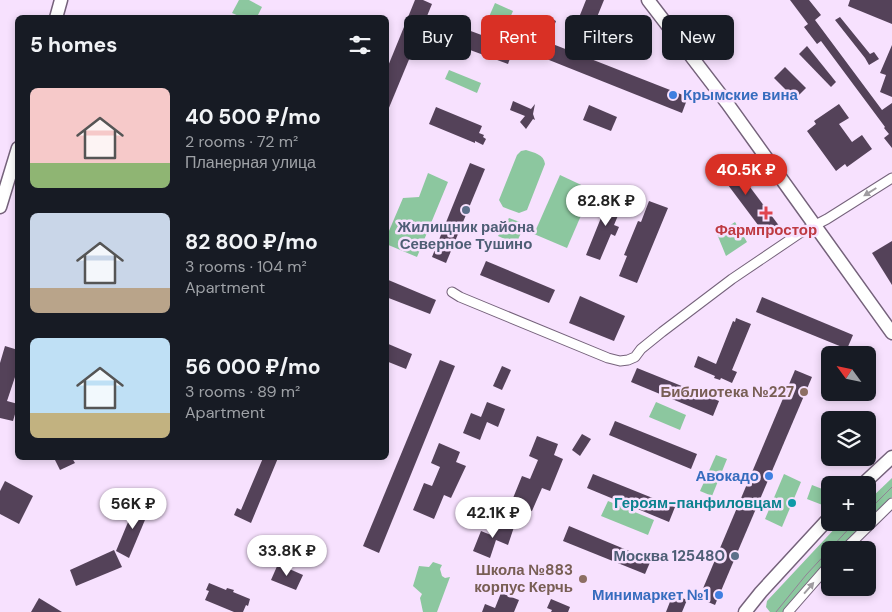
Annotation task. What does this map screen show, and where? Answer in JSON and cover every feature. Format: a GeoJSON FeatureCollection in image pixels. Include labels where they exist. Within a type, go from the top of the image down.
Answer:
{"type":"FeatureCollection","features":[{"type":"Feature","properties":{"kind":"main road"},"geometry":{"type":"LineString","coordinates":[[57,15],[61,0]]}},
{"type":"Feature","properties":{"kind":"main road"},"geometry":{"type":"LineString","coordinates":[[648,0],[723,98],[892,333]]}},
{"type":"Feature","properties":{"kind":"main road"},"geometry":{"type":"LineString","coordinates":[[0,207],[15,158]]}},
{"type":"Feature","properties":{"kind":"main road"},"geometry":{"type":"LineString","coordinates":[[872,476],[892,457]]}},
{"type":"Feature","properties":{"kind":"main road"},"geometry":{"type":"LineString","coordinates":[[746,612],[821,527]]}},
{"type":"Feature","properties":{"kind":"street"},"geometry":{"type":"LineString","coordinates":[[452,292],[608,358],[628,360],[635,357],[657,336],[732,280],[800,233],[892,178]]}},
{"type":"Feature","properties":{"kind":"street"},"geometry":{"type":"LineString","coordinates":[[853,541],[892,503]]}},
{"type":"Feature","properties":{"kind":"street"},"geometry":{"type":"LineString","coordinates":[[788,612],[821,574]]}},
{"type":"Feature","properties":{"kind":"green space"},"geometry":{"type":"Polygon","coordinates":[[[239,0],[249,0],[262,7],[258,15],[236,15],[232,13],[239,0]]]}},
{"type":"Feature","properties":{"kind":"green space"},"geometry":{"type":"Polygon","coordinates":[[[495,3],[513,11],[511,15],[490,15],[495,3]]]}},
{"type":"Feature","properties":{"kind":"green space"},"geometry":{"type":"Polygon","coordinates":[[[449,70],[481,83],[477,93],[445,79],[449,70]]]}},
{"type":"Feature","properties":{"kind":"green space"},"geometry":{"type":"Polygon","coordinates":[[[526,150],[541,156],[545,164],[527,210],[519,213],[503,207],[499,200],[517,155],[521,151],[526,150]]]}},
{"type":"Feature","properties":{"kind":"green space"},"geometry":{"type":"Polygon","coordinates":[[[428,173],[448,182],[417,257],[389,245],[389,231],[403,198],[419,197],[428,173]]]}},
{"type":"Feature","properties":{"kind":"green space"},"geometry":{"type":"Polygon","coordinates":[[[560,175],[592,190],[567,248],[534,234],[560,175]]]}},
{"type":"Feature","properties":{"kind":"green space"},"geometry":{"type":"Polygon","coordinates":[[[509,218],[525,224],[516,244],[498,236],[509,218]]]}},
{"type":"Feature","properties":{"kind":"green space"},"geometry":{"type":"Polygon","coordinates":[[[735,222],[747,242],[726,256],[717,234],[735,222]]]}},
{"type":"Feature","properties":{"kind":"green space"},"geometry":{"type":"Polygon","coordinates":[[[656,402],[686,415],[680,430],[649,417],[656,402]]]}},
{"type":"Feature","properties":{"kind":"green space"},"geometry":{"type":"Polygon","coordinates":[[[716,455],[727,459],[712,496],[700,491],[716,455]]]}},
{"type":"Feature","properties":{"kind":"green space"},"geometry":{"type":"Polygon","coordinates":[[[784,474],[801,482],[782,527],[765,519],[784,474]]]}},
{"type":"Feature","properties":{"kind":"green space"},"geometry":{"type":"Polygon","coordinates":[[[892,478],[892,497],[876,513],[876,493],[892,478]]]}},
{"type":"Feature","properties":{"kind":"green space"},"geometry":{"type":"Polygon","coordinates":[[[812,485],[821,488],[821,504],[807,499],[812,485]]]}},
{"type":"Feature","properties":{"kind":"green space"},"geometry":{"type":"Polygon","coordinates":[[[608,501],[654,520],[648,535],[601,516],[608,501]]]}},
{"type":"Feature","properties":{"kind":"green space"},"geometry":{"type":"Polygon","coordinates":[[[833,531],[858,531],[848,541],[823,541],[833,531]]]}},
{"type":"Feature","properties":{"kind":"green space"},"geometry":{"type":"Polygon","coordinates":[[[821,543],[821,570],[785,612],[770,612],[766,607],[767,601],[821,543]]]}},
{"type":"Feature","properties":{"kind":"green space"},"geometry":{"type":"Polygon","coordinates":[[[433,562],[442,565],[440,569],[442,576],[445,578],[450,577],[437,612],[423,612],[420,598],[422,594],[413,586],[419,566],[429,567],[433,562]]]}},
{"type":"Feature","properties":{"kind":"building"},"geometry":{"type":"Polygon","coordinates":[[[415,0],[423,0],[432,4],[427,15],[409,15],[415,0]]]}},
{"type":"Feature","properties":{"kind":"building"},"geometry":{"type":"Polygon","coordinates":[[[586,0],[604,0],[598,15],[580,15],[586,0]]]}},
{"type":"Feature","properties":{"kind":"building"},"geometry":{"type":"Polygon","coordinates":[[[790,0],[809,0],[821,15],[815,20],[882,110],[892,103],[892,148],[884,138],[889,134],[885,127],[821,41],[817,44],[804,27],[808,24],[790,0]]]}},
{"type":"Feature","properties":{"kind":"building"},"geometry":{"type":"Polygon","coordinates":[[[850,0],[892,0],[892,24],[848,6],[850,0]]]}},
{"type":"Feature","properties":{"kind":"building"},"geometry":{"type":"Polygon","coordinates":[[[840,17],[870,54],[874,52],[879,59],[869,65],[835,20],[840,17]]]}},
{"type":"Feature","properties":{"kind":"building"},"geometry":{"type":"Polygon","coordinates":[[[404,27],[404,60],[409,60],[389,108],[389,64],[404,27]]]}},
{"type":"Feature","properties":{"kind":"building"},"geometry":{"type":"Polygon","coordinates":[[[471,31],[481,35],[481,54],[471,50],[471,31]]]}},
{"type":"Feature","properties":{"kind":"building"},"geometry":{"type":"Polygon","coordinates":[[[555,45],[565,49],[565,60],[593,60],[688,97],[682,113],[549,60],[555,60],[555,45]]]}},
{"type":"Feature","properties":{"kind":"building"},"geometry":{"type":"Polygon","coordinates":[[[892,45],[892,97],[880,92],[886,75],[880,73],[892,45]]]}},
{"type":"Feature","properties":{"kind":"building"},"geometry":{"type":"Polygon","coordinates":[[[807,46],[836,82],[831,87],[799,54],[807,46]]]}},
{"type":"Feature","properties":{"kind":"building"},"geometry":{"type":"Polygon","coordinates":[[[497,60],[509,60],[508,64],[497,60]]]}},
{"type":"Feature","properties":{"kind":"building"},"geometry":{"type":"Polygon","coordinates":[[[785,67],[806,88],[795,99],[774,78],[785,67]]]}},
{"type":"Feature","properties":{"kind":"building"},"geometry":{"type":"Polygon","coordinates":[[[513,101],[531,109],[535,104],[533,114],[535,120],[533,119],[526,129],[520,122],[525,116],[510,110],[513,101]]]}},
{"type":"Feature","properties":{"kind":"building"},"geometry":{"type":"Polygon","coordinates":[[[839,104],[849,118],[839,124],[852,142],[862,135],[872,149],[847,167],[845,164],[836,171],[807,131],[816,124],[814,121],[839,104]]]}},
{"type":"Feature","properties":{"kind":"building"},"geometry":{"type":"Polygon","coordinates":[[[589,105],[617,117],[611,131],[583,120],[589,105]]]}},
{"type":"Feature","properties":{"kind":"building"},"geometry":{"type":"Polygon","coordinates":[[[436,107],[482,126],[479,133],[484,135],[483,137],[486,139],[483,145],[429,124],[436,107]]]}},
{"type":"Feature","properties":{"kind":"building"},"geometry":{"type":"Polygon","coordinates":[[[726,155],[780,227],[767,237],[713,165],[726,155]]]}},
{"type":"Feature","properties":{"kind":"building"},"geometry":{"type":"Polygon","coordinates":[[[470,163],[485,169],[446,263],[432,257],[470,163]]]}},
{"type":"Feature","properties":{"kind":"building"},"geometry":{"type":"Polygon","coordinates":[[[611,193],[625,199],[614,225],[619,227],[615,236],[611,234],[600,260],[586,255],[611,193]]]}},
{"type":"Feature","properties":{"kind":"building"},"geometry":{"type":"Polygon","coordinates":[[[649,201],[668,208],[637,283],[619,276],[627,256],[624,255],[638,221],[641,222],[649,201]]]}},
{"type":"Feature","properties":{"kind":"building"},"geometry":{"type":"Polygon","coordinates":[[[892,241],[892,285],[872,253],[892,241]]]}},
{"type":"Feature","properties":{"kind":"building"},"geometry":{"type":"Polygon","coordinates":[[[486,261],[555,290],[549,303],[480,275],[486,261]]]}},
{"type":"Feature","properties":{"kind":"building"},"geometry":{"type":"Polygon","coordinates":[[[389,280],[436,300],[430,314],[389,298],[389,280]]]}},
{"type":"Feature","properties":{"kind":"building"},"geometry":{"type":"Polygon","coordinates":[[[580,296],[625,316],[614,341],[569,323],[580,296]]]}},
{"type":"Feature","properties":{"kind":"building"},"geometry":{"type":"Polygon","coordinates":[[[762,297],[853,335],[848,346],[840,346],[756,312],[762,297]]]}},
{"type":"Feature","properties":{"kind":"building"},"geometry":{"type":"Polygon","coordinates":[[[736,318],[751,324],[732,370],[737,372],[732,383],[721,378],[720,380],[714,378],[715,376],[694,367],[698,356],[716,364],[733,321],[735,322],[736,318]]]}},
{"type":"Feature","properties":{"kind":"building"},"geometry":{"type":"Polygon","coordinates":[[[389,344],[412,354],[406,369],[389,362],[389,344]]]}},
{"type":"Feature","properties":{"kind":"building"},"geometry":{"type":"Polygon","coordinates":[[[5,346],[15,349],[15,377],[7,401],[15,403],[13,421],[0,418],[0,363],[5,346]]]}},
{"type":"Feature","properties":{"kind":"building"},"geometry":{"type":"Polygon","coordinates":[[[440,360],[455,366],[379,553],[363,546],[440,360]]]}},
{"type":"Feature","properties":{"kind":"building"},"geometry":{"type":"Polygon","coordinates":[[[502,366],[511,370],[502,390],[493,386],[502,366]]]}},
{"type":"Feature","properties":{"kind":"building"},"geometry":{"type":"Polygon","coordinates":[[[637,368],[719,401],[713,416],[631,382],[637,368]]]}},
{"type":"Feature","properties":{"kind":"building"},"geometry":{"type":"Polygon","coordinates":[[[795,370],[812,377],[715,605],[699,598],[795,370]]]}},
{"type":"Feature","properties":{"kind":"building"},"geometry":{"type":"Polygon","coordinates":[[[487,402],[505,409],[498,427],[487,422],[480,440],[463,433],[471,413],[481,417],[487,402]]]}},
{"type":"Feature","properties":{"kind":"building"},"geometry":{"type":"Polygon","coordinates":[[[615,421],[697,454],[691,469],[609,435],[615,421]]]}},
{"type":"Feature","properties":{"kind":"building"},"geometry":{"type":"Polygon","coordinates":[[[582,434],[591,439],[580,456],[572,450],[582,434]]]}},
{"type":"Feature","properties":{"kind":"building"},"geometry":{"type":"Polygon","coordinates":[[[537,436],[558,444],[554,455],[563,459],[550,491],[542,488],[532,511],[511,503],[522,476],[530,479],[538,460],[529,456],[537,436]]]}},
{"type":"Feature","properties":{"kind":"building"},"geometry":{"type":"Polygon","coordinates":[[[439,443],[460,452],[456,462],[466,466],[451,498],[444,495],[434,519],[413,510],[424,483],[432,486],[440,467],[431,463],[439,443]]]}},
{"type":"Feature","properties":{"kind":"building"},"geometry":{"type":"Polygon","coordinates":[[[55,460],[73,460],[75,463],[60,470],[55,460]]]}},
{"type":"Feature","properties":{"kind":"building"},"geometry":{"type":"Polygon","coordinates":[[[262,460],[277,460],[251,523],[234,515],[237,508],[241,510],[262,460]]]}},
{"type":"Feature","properties":{"kind":"building"},"geometry":{"type":"Polygon","coordinates":[[[593,474],[675,507],[669,522],[587,488],[593,474]]]}},
{"type":"Feature","properties":{"kind":"building"},"geometry":{"type":"Polygon","coordinates":[[[5,481],[33,496],[19,524],[0,514],[0,491],[5,481]]]}},
{"type":"Feature","properties":{"kind":"building"},"geometry":{"type":"Polygon","coordinates":[[[136,503],[150,508],[129,558],[116,551],[136,503]]]}},
{"type":"Feature","properties":{"kind":"building"},"geometry":{"type":"Polygon","coordinates":[[[496,520],[514,527],[508,545],[496,540],[490,558],[473,551],[481,531],[491,535],[496,520]]]}},
{"type":"Feature","properties":{"kind":"building"},"geometry":{"type":"Polygon","coordinates":[[[569,526],[651,560],[645,574],[563,541],[569,526]]]}},
{"type":"Feature","properties":{"kind":"building"},"geometry":{"type":"Polygon","coordinates":[[[114,550],[122,567],[76,586],[70,570],[114,550]]]}},
{"type":"Feature","properties":{"kind":"building"},"geometry":{"type":"Polygon","coordinates":[[[278,564],[303,575],[296,590],[271,580],[278,564]]]}},
{"type":"Feature","properties":{"kind":"building"},"geometry":{"type":"Polygon","coordinates":[[[209,583],[226,590],[227,588],[234,590],[233,592],[250,599],[248,606],[246,605],[243,612],[234,612],[205,600],[209,591],[206,590],[209,583]]]}},
{"type":"Feature","properties":{"kind":"building"},"geometry":{"type":"Polygon","coordinates":[[[501,593],[519,600],[514,612],[482,612],[485,604],[495,608],[501,593]]]}},
{"type":"Feature","properties":{"kind":"building"},"geometry":{"type":"Polygon","coordinates":[[[673,594],[687,600],[682,612],[666,612],[673,594]]]}},
{"type":"Feature","properties":{"kind":"building"},"geometry":{"type":"Polygon","coordinates":[[[39,598],[62,612],[31,612],[39,598]]]}},
{"type":"Feature","properties":{"kind":"building"},"geometry":{"type":"Polygon","coordinates":[[[551,599],[570,607],[568,612],[551,612],[552,610],[547,608],[551,599]]]}},
{"type":"Feature","properties":{"kind":"tram line"},"geometry":{"type":"LineString","coordinates":[[876,503],[892,487]]}},
{"type":"Feature","properties":{"kind":"tram line"},"geometry":{"type":"LineString","coordinates":[[776,612],[806,575],[847,531]]}},
{"type":"Feature","properties":{"kind":"place","name":"Крымские вина"},"geometry":{"type":"Point","coordinates":[673,95]}},
{"type":"Feature","properties":{"kind":"place","name":"Жилищник района Северное Тушино"},"geometry":{"type":"Point","coordinates":[466,210]}},
{"type":"Feature","properties":{"kind":"place","name":"Фармпростор"},"geometry":{"type":"Point","coordinates":[766,213]}},
{"type":"Feature","properties":{"kind":"place","name":"Библиотека №227"},"geometry":{"type":"Point","coordinates":[804,392]}},
{"type":"Feature","properties":{"kind":"place","name":"Авокадо"},"geometry":{"type":"Point","coordinates":[769,476]}},
{"type":"Feature","properties":{"kind":"place","name":"Героям-панфиловцам"},"geometry":{"type":"Point","coordinates":[792,503]}},
{"type":"Feature","properties":{"kind":"place","name":"Москва 125480"},"geometry":{"type":"Point","coordinates":[735,556]}},
{"type":"Feature","properties":{"kind":"place","name":"Школа №883 корпус Керчь"},"geometry":{"type":"Point","coordinates":[583,579]}},
{"type":"Feature","properties":{"kind":"place","name":"Минимаркет №1"},"geometry":{"type":"Point","coordinates":[719,595]}}]}
